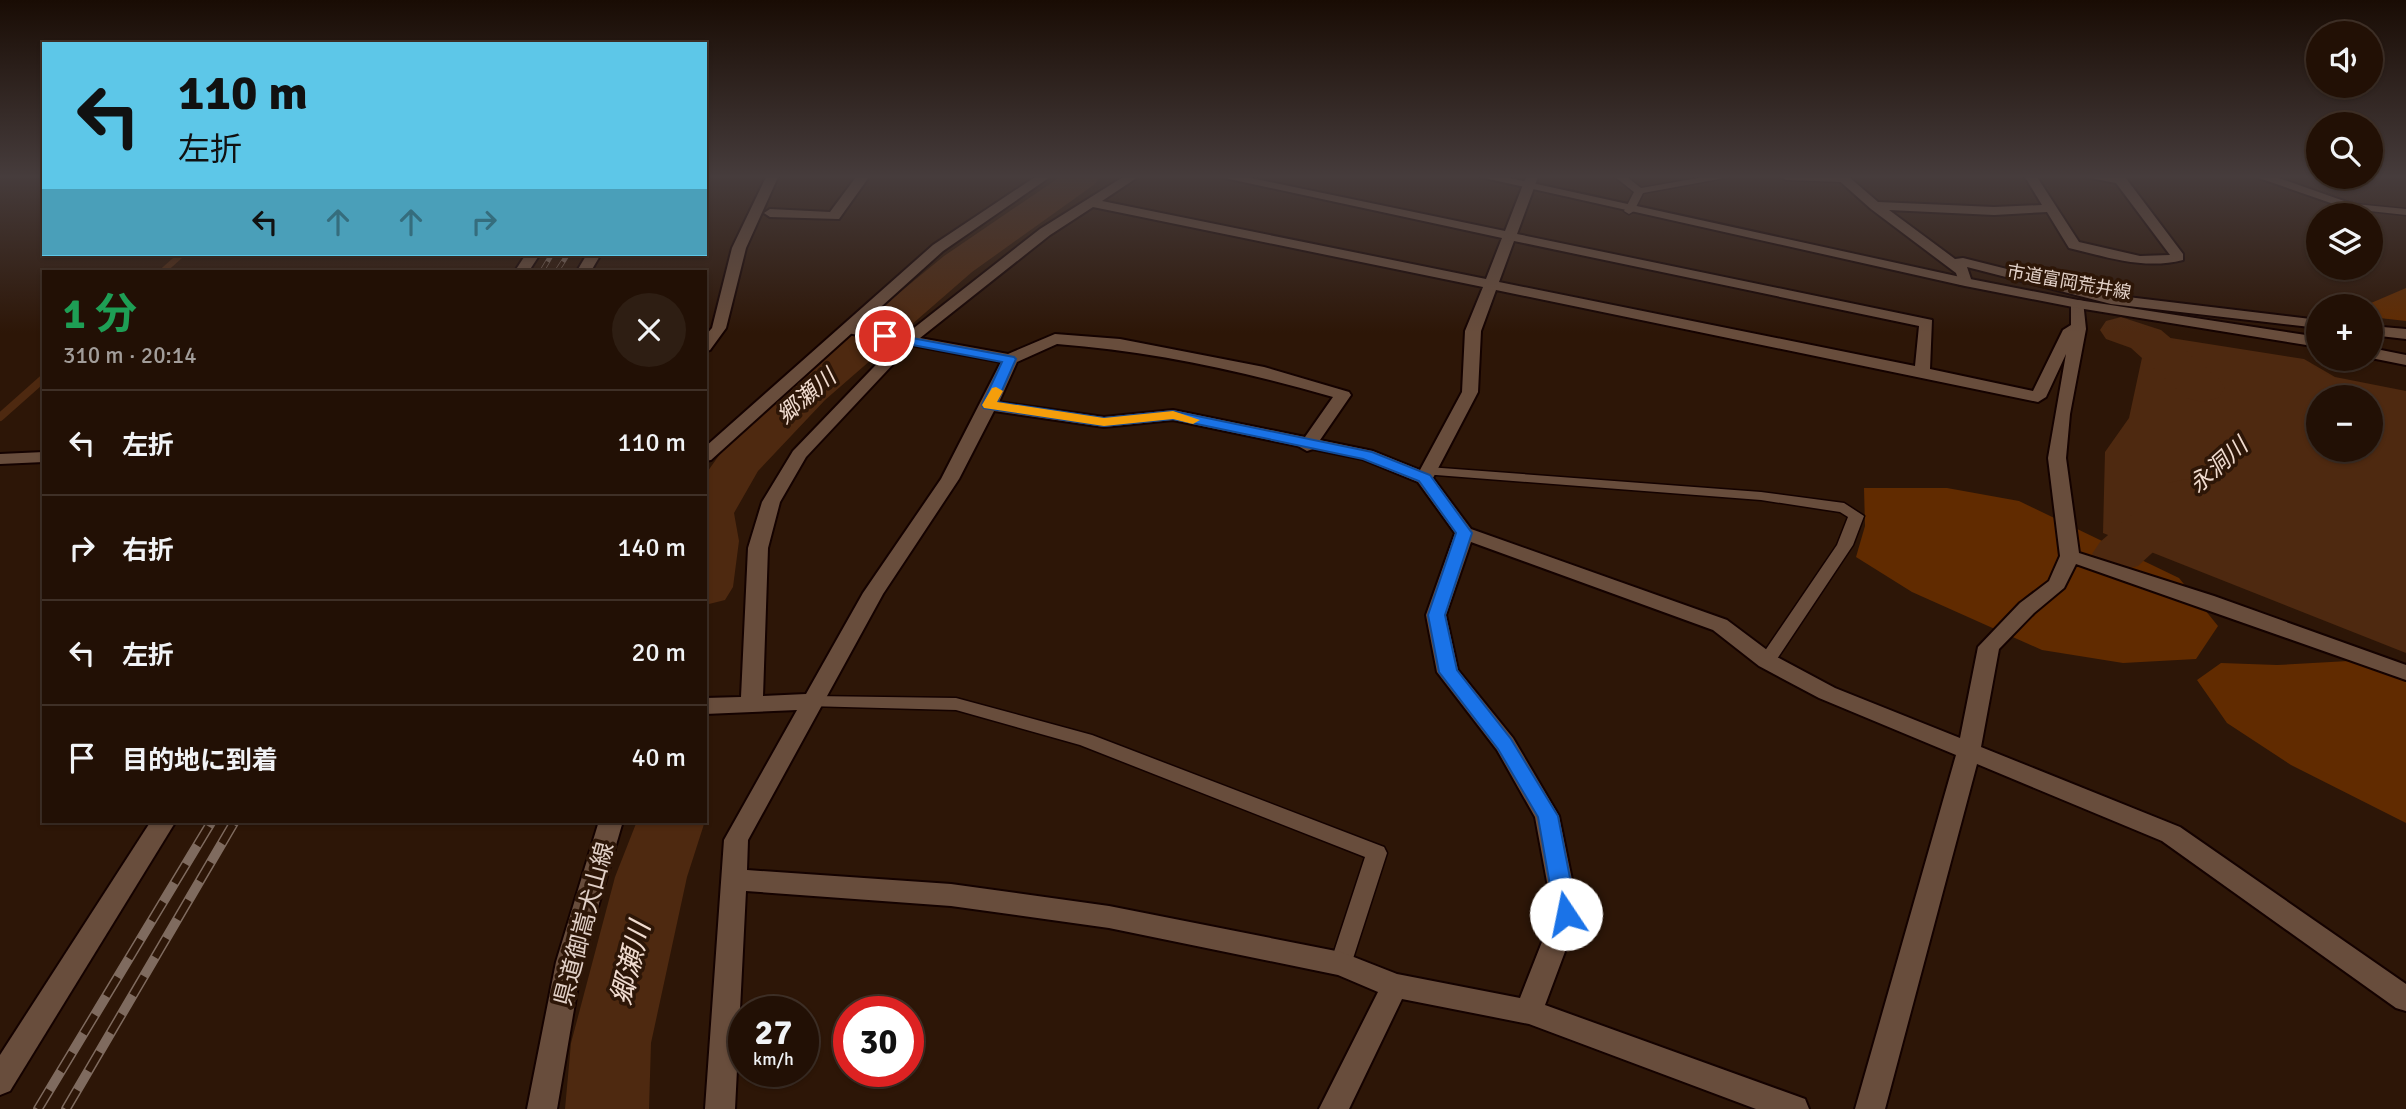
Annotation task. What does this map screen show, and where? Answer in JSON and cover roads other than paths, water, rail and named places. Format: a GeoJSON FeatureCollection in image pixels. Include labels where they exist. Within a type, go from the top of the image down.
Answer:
{"type":"FeatureCollection","features":[{"type":"Feature","properties":{"kind":"street"},"geometry":{"type":"LineString","coordinates":[[707,344],[719,328],[739,250],[749,229]]}},
{"type":"Feature","properties":{"kind":"street"},"geometry":{"type":"LineString","coordinates":[[707,454],[938,248],[967,229]]}},
{"type":"Feature","properties":{"kind":"street"},"geometry":{"type":"LineString","coordinates":[[752,702],[758,548],[771,502],[799,455],[843,405],[907,341],[1051,229]]}},
{"type":"Feature","properties":{"kind":"street"},"geometry":{"type":"LineString","coordinates":[[1218,229],[2038,397],[2070,331],[2079,329]]}},
{"type":"Feature","properties":{"kind":"street"},"geometry":{"type":"LineString","coordinates":[[1483,229],[1927,323],[1922,372]]}},
{"type":"Feature","properties":{"kind":"street"},"geometry":{"type":"LineString","coordinates":[[1426,474],[1470,391],[1473,331],[1511,229]]}},
{"type":"Feature","properties":{"kind":"street","name":"市道富岡荒井線"},"geometry":{"type":"LineString","coordinates":[[1713,229],[2078,304],[2306,340]]}},
{"type":"Feature","properties":{"kind":"street"},"geometry":{"type":"LineString","coordinates":[[1907,229],[1954,262],[1963,271],[1965,282]]}},
{"type":"Feature","properties":{"kind":"street"},"geometry":{"type":"LineString","coordinates":[[2064,229],[2074,245],[2148,260],[2168,261],[2178,257],[2157,229]]}},
{"type":"Feature","properties":{"kind":"street"},"geometry":{"type":"LineString","coordinates":[[1954,262],[2121,301],[2206,314],[2306,323]]}},
{"type":"Feature","properties":{"kind":"street"},"geometry":{"type":"LineString","coordinates":[[1870,1109],[1969,749],[1989,648],[2027,608],[2057,584],[2070,556],[2057,458],[2062,414],[2079,329],[2078,304]]}},
{"type":"Feature","properties":{"kind":"street"},"geometry":{"type":"LineString","coordinates":[[848,329],[1010,359],[1055,339],[1120,344],[1264,372],[1343,395],[1307,446]]}},
{"type":"Feature","properties":{"kind":"street"},"geometry":{"type":"LineString","coordinates":[[2383,331],[2406,334]]}},
{"type":"Feature","properties":{"kind":"street"},"geometry":{"type":"LineString","coordinates":[[2383,355],[2406,360]]}},
{"type":"Feature","properties":{"kind":"street"},"geometry":{"type":"LineString","coordinates":[[720,1109],[736,840],[873,593],[950,479],[1010,359]]}},
{"type":"Feature","properties":{"kind":"street"},"geometry":{"type":"LineString","coordinates":[[989,405],[1104,422],[1173,415],[1307,446],[1367,456],[1426,474],[1464,533],[1720,625],[1767,661],[1827,693],[2171,834],[2406,999]]}},
{"type":"Feature","properties":{"kind":"street"},"geometry":{"type":"LineString","coordinates":[[0,459],[42,457]]}},
{"type":"Feature","properties":{"kind":"street"},"geometry":{"type":"LineString","coordinates":[[1464,533],[1436,615],[1448,672],[1505,744],[1548,816],[1566,914],[1529,1012]]}},
{"type":"Feature","properties":{"kind":"street"},"geometry":{"type":"LineString","coordinates":[[2070,556],[2207,601],[2406,673]]}},
{"type":"Feature","properties":{"kind":"street"},"geometry":{"type":"LineString","coordinates":[[713,705],[813,702]]}},
{"type":"Feature","properties":{"kind":"street"},"geometry":{"type":"LineString","coordinates":[[0,1081],[163,823]]}},
{"type":"Feature","properties":{"kind":"street","name":"県道御嵩犬山線"},"geometry":{"type":"LineString","coordinates":[[542,1109],[569,962],[610,823]]}},
{"type":"Feature","properties":{"kind":"street"},"geometry":{"type":"LineString","coordinates":[[735,880],[977,898],[1109,918],[1340,964],[1395,986],[1529,1012],[1794,1109]]}},
{"type":"Feature","properties":{"kind":"street"},"geometry":{"type":"LineString","coordinates":[[1334,1109],[1395,986]]}},
{"type":"Feature","properties":{"kind":"lane"},"geometry":{"type":"LineString","coordinates":[[1426,474],[1733,493],[1844,508],[1856,516],[1845,545],[1767,661]]}},
{"type":"Feature","properties":{"kind":"lane"},"geometry":{"type":"LineString","coordinates":[[813,702],[957,704],[1085,740],[1377,853],[1340,964]]}},
{"type":"Feature","properties":{"kind":"water"},"geometry":{"type":"Polygon","coordinates":[[[2158,336],[2304,359],[2306,371],[2325,371],[2335,377],[2376,385],[2306,385],[2306,462],[2383,462],[2383,386],[2406,391],[2406,653],[2103,533],[2105,452],[2129,418],[2146,339],[2158,336]]]}},
{"type":"Feature","properties":{"kind":"waterway","name":"郷瀬川"},"geometry":{"type":"LineString","coordinates":[[707,574],[712,541],[708,513],[737,464],[809,390],[958,264],[1009,229]]}},
{"type":"Feature","properties":{"kind":"waterway"},"geometry":{"type":"LineString","coordinates":[[164,270],[180,256]]}},
{"type":"Feature","properties":{"kind":"waterway","name":"永洞川"},"geometry":{"type":"LineString","coordinates":[[2121,330],[2146,339],[2202,388]]}},
{"type":"Feature","properties":{"kind":"waterway"},"geometry":{"type":"LineString","coordinates":[[0,417],[42,380]]}},
{"type":"Feature","properties":{"kind":"waterway","name":"永洞川"},"geometry":{"type":"LineString","coordinates":[[2119,554],[2186,494]]}},
{"type":"Feature","properties":{"kind":"waterway","name":"郷瀬川"},"geometry":{"type":"LineString","coordinates":[[607,1109],[611,1043],[651,877],[670,823]]}},
{"type":"Feature","properties":{"kind":"railway"},"geometry":{"type":"LineString","coordinates":[[543,270],[551,256]]}},
{"type":"Feature","properties":{"kind":"railway"},"geometry":{"type":"LineString","coordinates":[[558,270],[567,256]]}},
{"type":"Feature","properties":{"kind":"railway"},"geometry":{"type":"LineString","coordinates":[[38,1109],[211,823]]}},
{"type":"Feature","properties":{"kind":"railway"},"geometry":{"type":"LineString","coordinates":[[66,1109],[234,823]]}}]}
